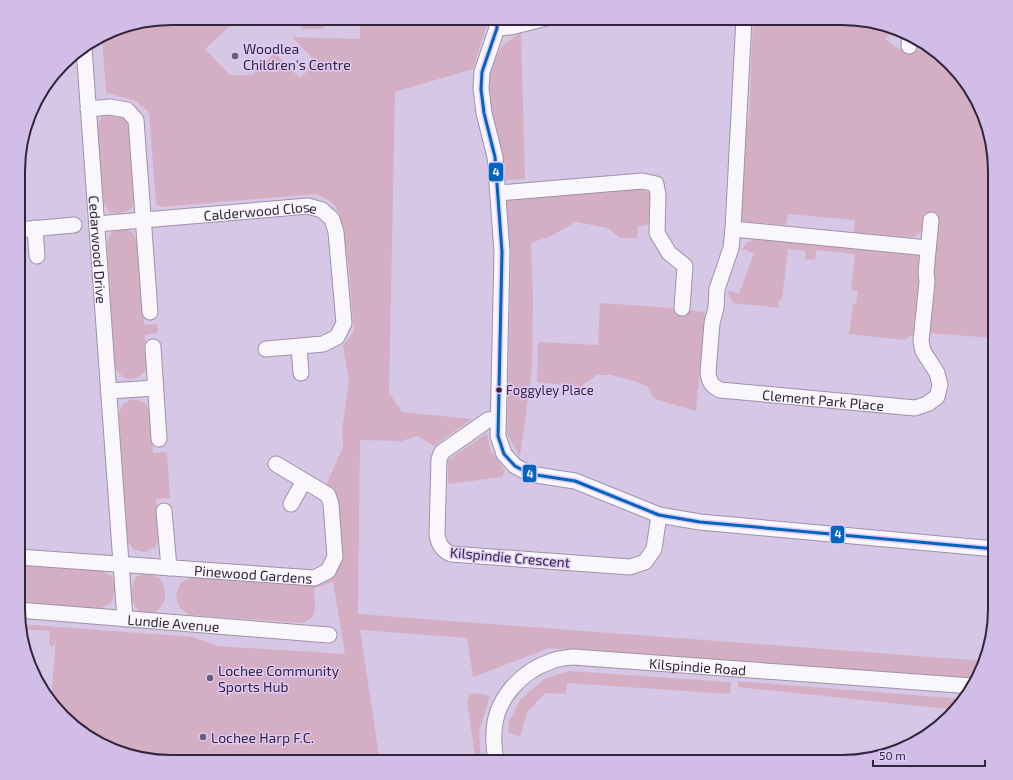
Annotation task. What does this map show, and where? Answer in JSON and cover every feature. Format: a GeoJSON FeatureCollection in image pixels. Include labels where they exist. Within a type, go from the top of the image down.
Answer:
{"type":"FeatureCollection","features":[{"type":"Feature","properties":{"kind":"street"},"geometry":{"type":"LineString","coordinates":[[495,25],[482,72],[481,89],[484,113],[495,157],[502,252],[498,436],[504,454],[515,466],[530,474],[575,481],[659,515],[700,522],[988,548]]}},
{"type":"Feature","properties":{"kind":"street"},"geometry":{"type":"LineString","coordinates":[[503,25],[510,27],[518,25]]}},
{"type":"Feature","properties":{"kind":"street","name":"Clement Park Place"},"geometry":{"type":"LineString","coordinates":[[744,25],[733,229],[731,248],[717,289],[716,308],[712,323],[708,373],[709,380],[713,386],[720,390],[728,391],[915,408],[927,404],[937,397],[940,385],[937,373],[923,352],[922,341],[931,220]]}},
{"type":"Feature","properties":{"kind":"street","name":"Cedarwood Drive"},"geometry":{"type":"LineString","coordinates":[[84,54],[125,618]]}},
{"type":"Feature","properties":{"kind":"street"},"geometry":{"type":"LineString","coordinates":[[88,109],[110,107],[127,110],[136,120],[150,312]]}},
{"type":"Feature","properties":{"kind":"street"},"geometry":{"type":"LineString","coordinates":[[498,193],[642,181],[656,184],[658,195],[657,233],[668,253],[685,266],[682,308]]}},
{"type":"Feature","properties":{"kind":"street","name":"Calderwood Close"},"geometry":{"type":"LineString","coordinates":[[97,224],[308,206],[322,210],[332,219],[336,232],[344,323],[337,337],[323,344],[266,349]]}},
{"type":"Feature","properties":{"kind":"street"},"geometry":{"type":"LineString","coordinates":[[25,229],[74,225]]}},
{"type":"Feature","properties":{"kind":"street"},"geometry":{"type":"LineString","coordinates":[[35,228],[37,256]]}},
{"type":"Feature","properties":{"kind":"street"},"geometry":{"type":"LineString","coordinates":[[733,229],[928,248]]}},
{"type":"Feature","properties":{"kind":"street"},"geometry":{"type":"LineString","coordinates":[[153,346],[159,439]]}},
{"type":"Feature","properties":{"kind":"street"},"geometry":{"type":"LineString","coordinates":[[299,347],[301,373]]}},
{"type":"Feature","properties":{"kind":"street"},"geometry":{"type":"LineString","coordinates":[[109,391],[155,388]]}},
{"type":"Feature","properties":{"kind":"street","name":"Kilspindie Crescent"},"geometry":{"type":"LineString","coordinates":[[498,419],[488,420],[442,452],[439,459],[436,535],[443,550],[451,554],[630,567],[645,562],[654,549],[659,515]]}},
{"type":"Feature","properties":{"kind":"street","name":"Pinewood Gardens"},"geometry":{"type":"LineString","coordinates":[[168,568],[314,578],[328,570],[335,557],[331,504],[328,495],[276,464]]}},
{"type":"Feature","properties":{"kind":"street"},"geometry":{"type":"LineString","coordinates":[[291,504],[304,481]]}},
{"type":"Feature","properties":{"kind":"street"},"geometry":{"type":"LineString","coordinates":[[25,558],[168,568],[164,511]]}},
{"type":"Feature","properties":{"kind":"street","name":"Lundie Avenue"},"geometry":{"type":"LineString","coordinates":[[25,611],[329,635]]}},
{"type":"Feature","properties":{"kind":"street","name":"Kilspindie Road"},"geometry":{"type":"LineString","coordinates":[[496,755],[494,733],[498,710],[511,688],[528,672],[552,660],[573,656],[966,686]]}},
{"type":"Feature","properties":{"kind":"shaded area"},"geometry":{"type":"Polygon","coordinates":[[[231,25],[205,49],[230,75],[252,75],[275,53],[300,78],[316,62],[292,37],[360,39],[360,25],[486,25],[473,69],[395,92],[389,393],[402,412],[472,419],[434,446],[418,436],[401,441],[360,440],[358,614],[978,661],[970,680],[549,648],[473,677],[467,638],[360,630],[379,755],[161,755],[133,750],[115,744],[82,725],[61,705],[52,693],[56,637],[54,646],[49,645],[50,631],[26,629],[26,624],[193,637],[217,646],[345,654],[333,582],[314,588],[314,614],[308,621],[302,623],[189,615],[179,607],[176,594],[181,583],[192,577],[314,586],[333,576],[341,560],[339,500],[326,485],[343,447],[342,430],[349,382],[343,346],[354,331],[346,246],[339,214],[332,203],[316,194],[161,207],[156,204],[149,112],[134,100],[106,93],[102,42],[133,30],[152,26],[231,25]]]}},
{"type":"Feature","properties":{"kind":"shaded area"},"geometry":{"type":"Polygon","coordinates":[[[304,25],[324,25],[324,29],[300,29],[304,25]]]}},
{"type":"Feature","properties":{"kind":"shaded area"},"geometry":{"type":"Polygon","coordinates":[[[753,25],[861,26],[891,34],[885,39],[898,49],[924,50],[938,61],[958,82],[973,106],[983,133],[987,152],[988,337],[927,333],[923,229],[914,237],[895,235],[891,239],[864,237],[854,232],[855,220],[788,214],[786,225],[739,221],[744,131],[749,118],[753,25]]]}},
{"type":"Feature","properties":{"kind":"shaded area"},"geometry":{"type":"Polygon","coordinates":[[[521,32],[525,179],[504,180],[490,113],[487,88],[489,72],[501,47],[521,32]]]}},
{"type":"Feature","properties":{"kind":"shaded area"},"geometry":{"type":"Polygon","coordinates":[[[112,114],[123,117],[130,127],[135,201],[131,209],[120,214],[109,212],[104,204],[97,126],[101,118],[112,114]]]}},
{"type":"Feature","properties":{"kind":"shaded area"},"geometry":{"type":"Polygon","coordinates":[[[638,187],[651,194],[654,209],[649,224],[638,227],[637,238],[620,238],[608,228],[576,222],[551,236],[531,243],[533,297],[532,369],[520,457],[507,433],[511,252],[505,199],[638,187]]]}},
{"type":"Feature","properties":{"kind":"shaded area"},"geometry":{"type":"Polygon","coordinates":[[[122,228],[132,232],[138,242],[144,325],[157,324],[158,333],[145,335],[147,368],[135,379],[127,379],[119,374],[115,369],[107,243],[111,233],[122,228]]]}},
{"type":"Feature","properties":{"kind":"shaded area"},"geometry":{"type":"Polygon","coordinates":[[[784,238],[917,253],[923,281],[918,330],[905,340],[849,334],[853,304],[856,304],[858,291],[851,290],[855,254],[816,250],[815,260],[805,259],[806,251],[788,249],[782,299],[779,301],[778,305],[780,308],[733,303],[727,290],[739,294],[754,253],[742,249],[747,242],[756,239],[784,242],[784,238]]]}},
{"type":"Feature","properties":{"kind":"shaded area"},"geometry":{"type":"Polygon","coordinates":[[[600,303],[705,312],[696,411],[654,399],[647,386],[611,375],[597,375],[580,387],[537,382],[538,342],[598,345],[600,303]]]}},
{"type":"Feature","properties":{"kind":"shaded area"},"geometry":{"type":"Polygon","coordinates":[[[132,399],[144,402],[150,411],[153,453],[167,452],[170,498],[156,499],[159,539],[155,547],[145,552],[134,550],[127,541],[119,413],[123,404],[132,399]]]}},
{"type":"Feature","properties":{"kind":"shaded area"},"geometry":{"type":"Polygon","coordinates":[[[487,433],[491,451],[504,469],[503,477],[448,484],[448,460],[487,433]]]}},
{"type":"Feature","properties":{"kind":"shaded area"},"geometry":{"type":"Polygon","coordinates":[[[25,565],[101,570],[112,576],[117,590],[111,603],[98,610],[25,605],[25,565]]]}},
{"type":"Feature","properties":{"kind":"shaded area"},"geometry":{"type":"Polygon","coordinates":[[[147,573],[159,578],[164,587],[165,593],[165,598],[161,607],[152,613],[139,612],[133,603],[131,595],[136,577],[147,573]]]}},
{"type":"Feature","properties":{"kind":"shaded area"},"geometry":{"type":"Polygon","coordinates":[[[569,671],[731,682],[730,694],[567,683],[566,694],[545,693],[527,712],[520,737],[508,732],[509,721],[521,699],[544,679],[569,671]]]}},
{"type":"Feature","properties":{"kind":"shaded area"},"geometry":{"type":"Polygon","coordinates":[[[738,681],[958,698],[948,709],[738,687],[738,681]]]}},
{"type":"Feature","properties":{"kind":"shaded area"},"geometry":{"type":"Polygon","coordinates":[[[476,693],[490,696],[479,732],[481,755],[475,755],[467,701],[470,695],[476,693]]]}},
{"type":"Feature","properties":{"kind":"transit line","name":"4"},"geometry":{"type":"LineString","coordinates":[[497,25],[482,72],[481,89],[484,113],[495,157],[502,252],[498,436],[504,454],[515,466],[530,474],[575,481],[659,515],[700,522],[988,548]]}},
{"type":"Feature","properties":{"kind":"place","name":"Woodlea Children's Centre"},"geometry":{"type":"Point","coordinates":[235,56]}},
{"type":"Feature","properties":{"kind":"place","name":"Foggyley Place"},"geometry":{"type":"Point","coordinates":[499,390]}},
{"type":"Feature","properties":{"kind":"place","name":"Lochee Community Sports Hub"},"geometry":{"type":"Point","coordinates":[210,678]}},
{"type":"Feature","properties":{"kind":"place","name":"Lochee Harp F.C."},"geometry":{"type":"Point","coordinates":[203,737]}}]}
